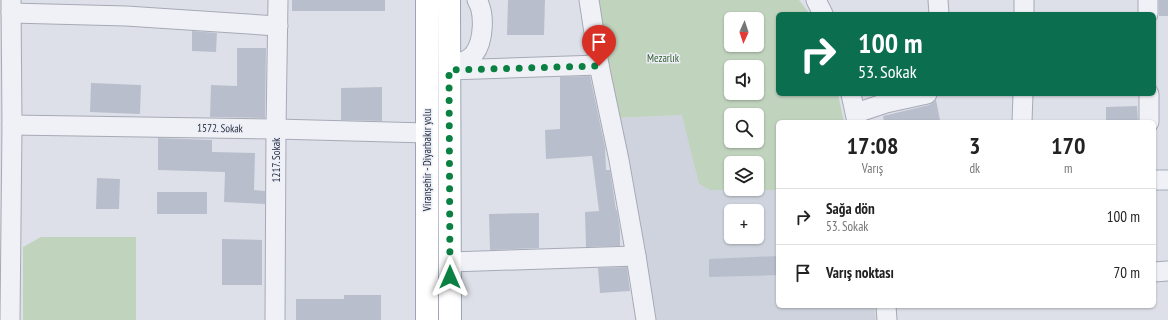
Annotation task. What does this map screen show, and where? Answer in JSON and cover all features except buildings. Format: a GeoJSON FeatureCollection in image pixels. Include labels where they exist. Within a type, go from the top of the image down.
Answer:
{"type":"FeatureCollection","features":[{"type":"Feature","properties":{"kind":"main road","name":"Viranşehir - Diyarbakır yolu"},"geometry":{"type":"LineString","coordinates":[[427,0],[427,320]]}},
{"type":"Feature","properties":{"kind":"main road","name":"Viranşehir - Diyarbakır yolu"},"geometry":{"type":"LineString","coordinates":[[449,0],[450,320]]}},
{"type":"Feature","properties":{"kind":"street","name":"1217. Sokak"},"geometry":{"type":"LineString","coordinates":[[275,320],[278,0]]}},
{"type":"Feature","properties":{"kind":"street"},"geometry":{"type":"LineString","coordinates":[[449,70],[474,55],[482,39],[480,5],[476,0]]}},
{"type":"Feature","properties":{"kind":"street"},"geometry":{"type":"LineString","coordinates":[[589,0],[599,66],[619,160],[646,320]]}},
{"type":"Feature","properties":{"kind":"street"},"geometry":{"type":"LineString","coordinates":[[816,0],[822,12]]}},
{"type":"Feature","properties":{"kind":"street"},"geometry":{"type":"LineString","coordinates":[[938,0],[939,12]]}},
{"type":"Feature","properties":{"kind":"street"},"geometry":{"type":"LineString","coordinates":[[1024,0],[1024,12]]}},
{"type":"Feature","properties":{"kind":"street"},"geometry":{"type":"LineString","coordinates":[[1148,0],[1148,12]]}},
{"type":"Feature","properties":{"kind":"street"},"geometry":{"type":"LineString","coordinates":[[10,320],[12,125],[11,7],[126,8],[278,26]]}},
{"type":"Feature","properties":{"kind":"street"},"geometry":{"type":"LineString","coordinates":[[449,70],[599,66]]}},
{"type":"Feature","properties":{"kind":"street"},"geometry":{"type":"LineString","coordinates":[[852,96],[857,117],[886,103],[919,96]]}},
{"type":"Feature","properties":{"kind":"street"},"geometry":{"type":"LineString","coordinates":[[1022,120],[1023,96]]}},
{"type":"Feature","properties":{"kind":"street"},"geometry":{"type":"LineString","coordinates":[[1149,96],[1149,120]]}},
{"type":"Feature","properties":{"kind":"street","name":"1572. Sokak"},"geometry":{"type":"LineString","coordinates":[[12,125],[427,133]]}},
{"type":"Feature","properties":{"kind":"street"},"geometry":{"type":"LineString","coordinates":[[1156,180],[1168,180]]}},
{"type":"Feature","properties":{"kind":"street"},"geometry":{"type":"LineString","coordinates":[[450,262],[636,256]]}},
{"type":"Feature","properties":{"kind":"street"},"geometry":{"type":"LineString","coordinates":[[1156,272],[1168,271]]}},
{"type":"Feature","properties":{"kind":"street"},"geometry":{"type":"LineString","coordinates":[[886,308],[887,320]]}},
{"type":"Feature","properties":{"kind":"shaded area"},"geometry":{"type":"Polygon","coordinates":[[[683,115],[699,184],[710,190],[724,190],[724,196],[764,196],[764,190],[776,190],[776,308],[874,308],[876,320],[651,320],[615,118],[683,115]]]}},
{"type":"Feature","properties":{"kind":"green space","name":"Mezarlık"},"geometry":{"type":"Polygon","coordinates":[[[595,0],[799,0],[808,12],[776,12],[776,96],[838,96],[844,120],[776,120],[776,190],[764,190],[764,156],[724,156],[724,190],[710,190],[699,184],[682,115],[615,118],[595,0]]]}},
{"type":"Feature","properties":{"kind":"green space"},"geometry":{"type":"Polygon","coordinates":[[[41,237],[136,237],[136,320],[23,320],[23,247],[41,237]]]}},
{"type":"Feature","properties":{"kind":"route"},"geometry":{"type":"LineString","coordinates":[[450,277],[449,70],[599,66]]}}]}
